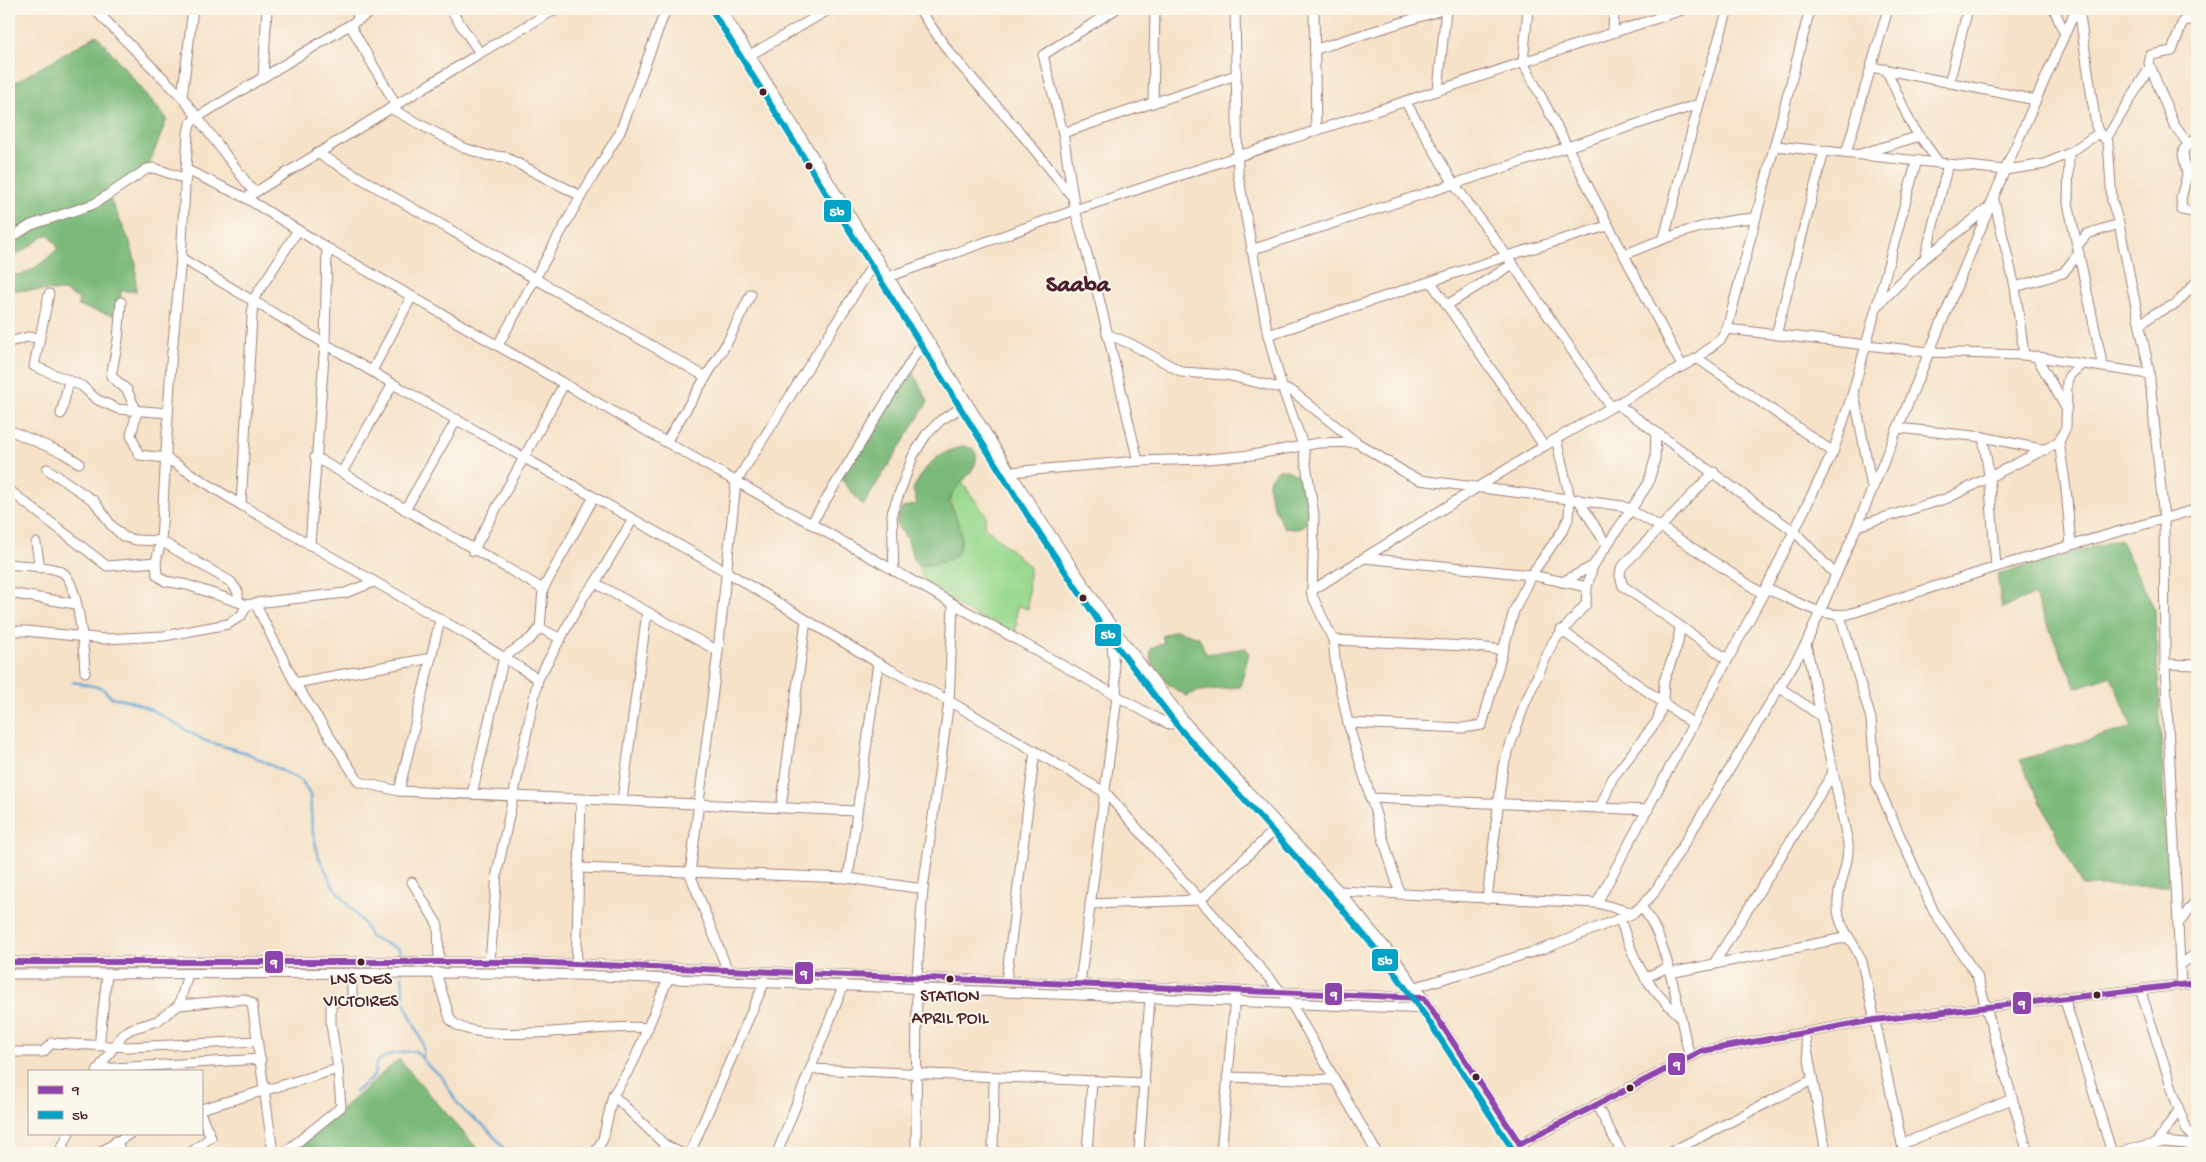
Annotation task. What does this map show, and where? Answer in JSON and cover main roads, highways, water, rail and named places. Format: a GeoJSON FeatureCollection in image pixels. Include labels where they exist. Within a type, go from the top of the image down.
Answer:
{"type":"FeatureCollection","features":[{"type":"Feature","properties":{"kind":"waterway"},"geometry":{"type":"LineString","coordinates":[[73,682],[102,688],[111,697],[130,701],[152,710],[205,741],[247,753],[302,781],[310,795],[312,828],[318,855],[333,886],[364,924],[370,937],[399,949],[402,971]]}},
{"type":"Feature","properties":{"kind":"waterway"},"geometry":{"type":"LineString","coordinates":[[402,976],[404,1002],[423,1044],[423,1058]]}},
{"type":"Feature","properties":{"kind":"waterway"},"geometry":{"type":"LineString","coordinates":[[355,1092],[374,1076],[376,1063],[384,1057],[416,1051],[429,1067],[442,1077],[457,1103],[467,1114],[483,1125],[500,1143],[506,1153]]}},
{"type":"Feature","properties":{"kind":"place","name":"LNS DES VICTOIRES"},"geometry":{"type":"Point","coordinates":[361,962]}},
{"type":"Feature","properties":{"kind":"place","name":"STATION APRIL POIL"},"geometry":{"type":"Point","coordinates":[950,979]}},
{"type":"Feature","properties":{"kind":"district","name":"Saaba"},"geometry":{"type":"Point","coordinates":[1078,286]}}]}
